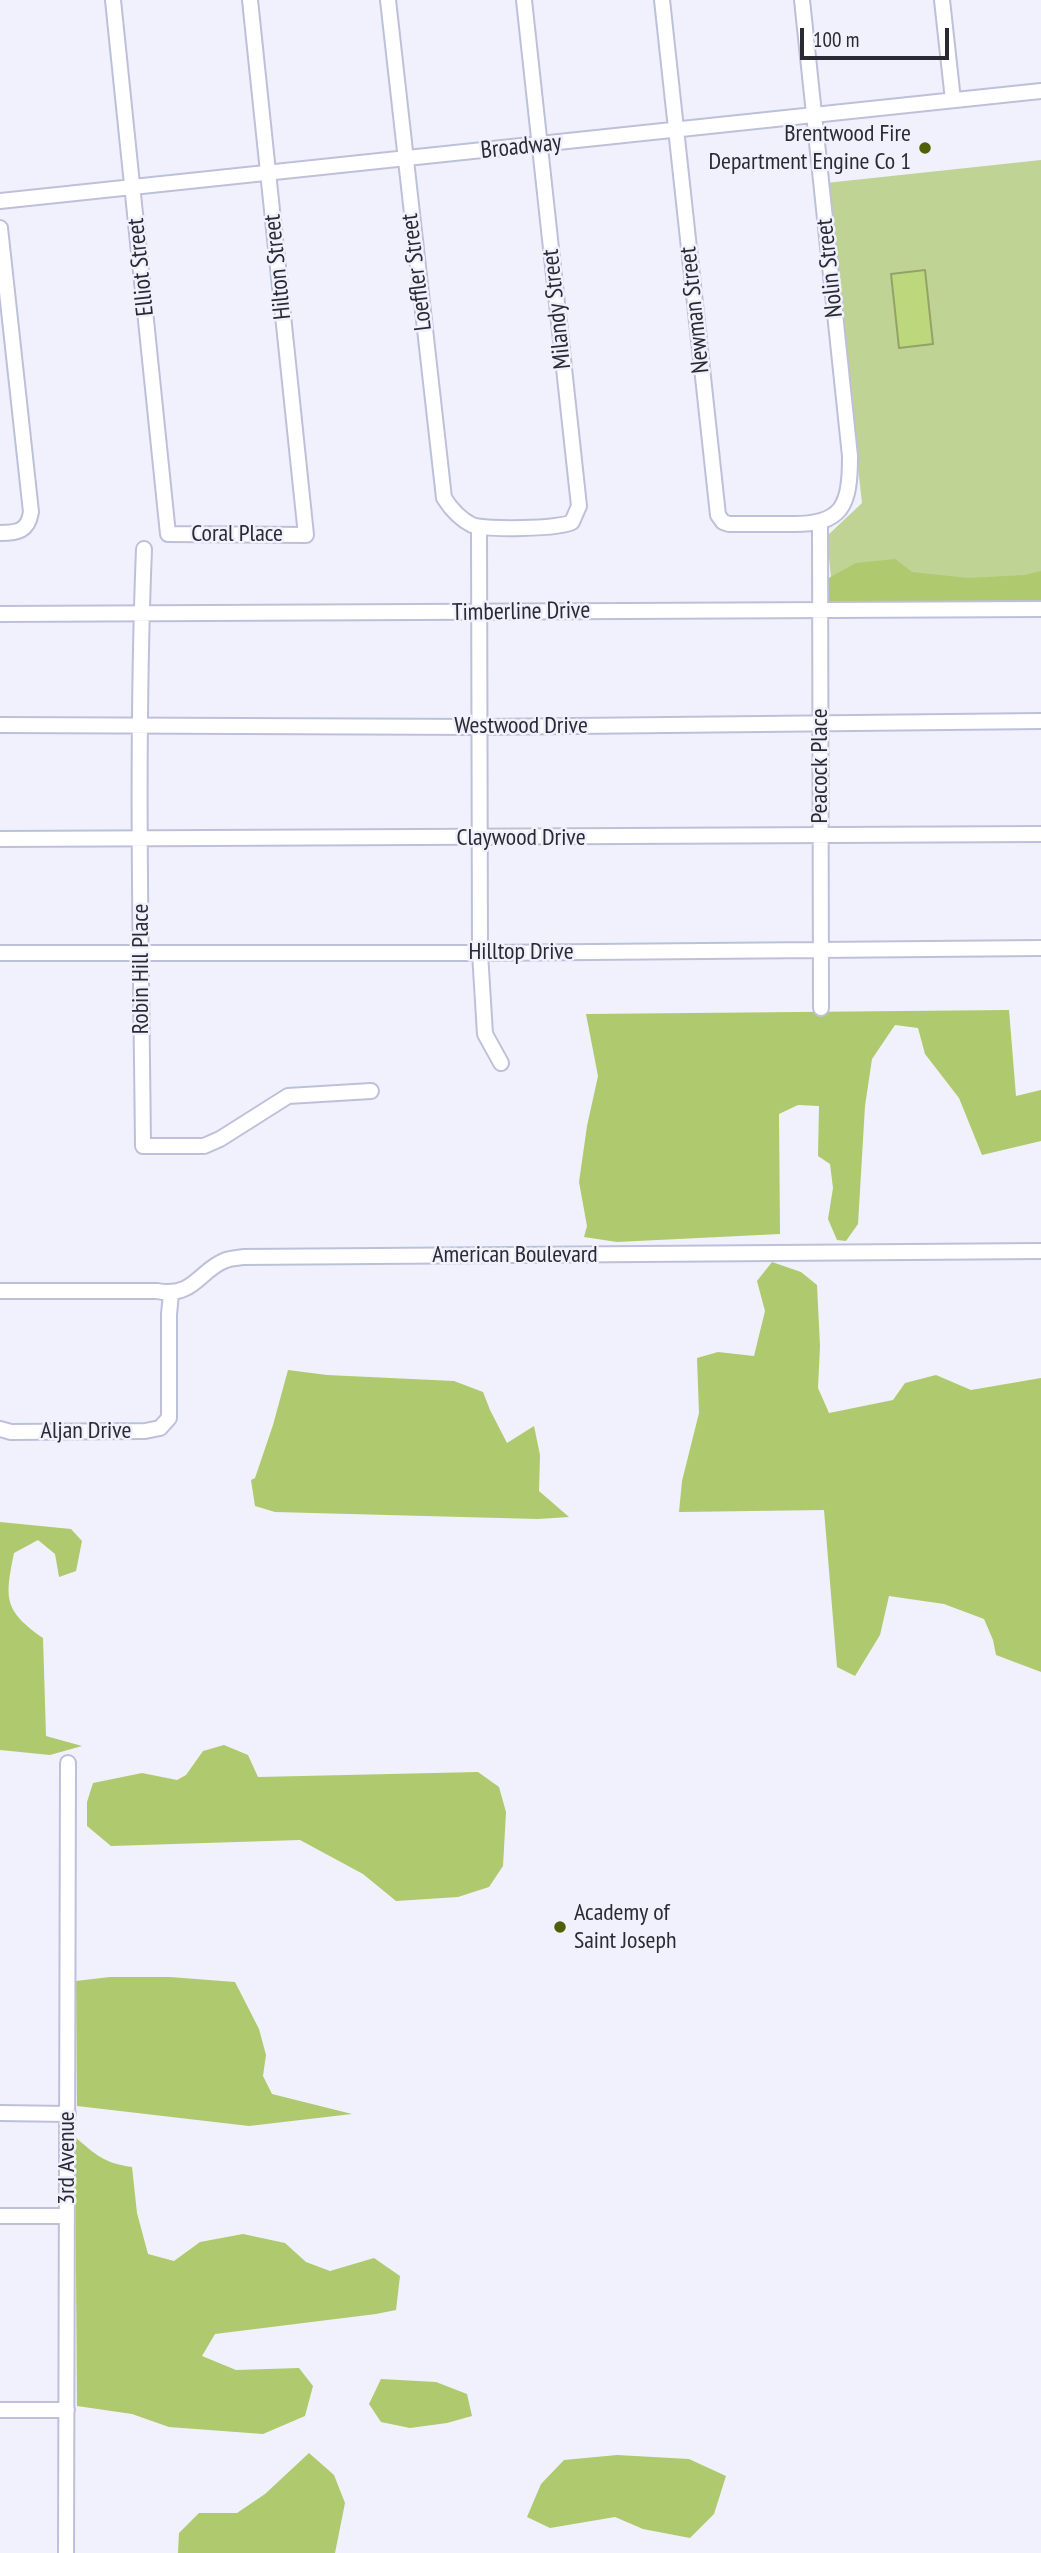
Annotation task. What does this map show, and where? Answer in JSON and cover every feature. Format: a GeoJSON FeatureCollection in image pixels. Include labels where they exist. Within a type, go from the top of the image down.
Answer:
{"type":"FeatureCollection","features":[{"type":"Feature","properties":{"kind":"street","name":"Elliot Street"},"geometry":{"type":"LineString","coordinates":[[113,0],[168,534]]}},
{"type":"Feature","properties":{"kind":"street","name":"Hilton Street"},"geometry":{"type":"LineString","coordinates":[[250,0],[306,535]]}},
{"type":"Feature","properties":{"kind":"street","name":"Loeffler Street"},"geometry":{"type":"LineString","coordinates":[[388,0],[443,494],[456,514],[479,527]]}},
{"type":"Feature","properties":{"kind":"street","name":"Milandy Street"},"geometry":{"type":"LineString","coordinates":[[479,527],[561,527],[572,522],[579,510],[524,0]]}},
{"type":"Feature","properties":{"kind":"street","name":"Newman Street"},"geometry":{"type":"LineString","coordinates":[[662,0],[718,514],[723,522],[729,524],[820,524]]}},
{"type":"Feature","properties":{"kind":"street","name":"Nolin Street"},"geometry":{"type":"LineString","coordinates":[[802,0],[850,456],[850,481],[846,497],[836,513],[820,524]]}},
{"type":"Feature","properties":{"kind":"street"},"geometry":{"type":"LineString","coordinates":[[942,0],[953,100]]}},
{"type":"Feature","properties":{"kind":"street","name":"Broadway"},"geometry":{"type":"LineString","coordinates":[[0,201],[1041,91]]}},
{"type":"Feature","properties":{"kind":"street"},"geometry":{"type":"LineString","coordinates":[[0,228],[31,512],[28,523],[17,533],[0,533]]}},
{"type":"Feature","properties":{"kind":"street","name":"Peacock Place"},"geometry":{"type":"LineString","coordinates":[[820,524],[821,1008]]}},
{"type":"Feature","properties":{"kind":"street"},"geometry":{"type":"LineString","coordinates":[[479,527],[480,953],[485,1034],[501,1063]]}},
{"type":"Feature","properties":{"kind":"street","name":"Coral Place"},"geometry":{"type":"LineString","coordinates":[[168,534],[306,535]]}},
{"type":"Feature","properties":{"kind":"street","name":"Robin Hill Place"},"geometry":{"type":"LineString","coordinates":[[144,549],[141,613],[140,839],[143,1146],[204,1146],[288,1097],[371,1091]]}},
{"type":"Feature","properties":{"kind":"street","name":"Timberline Drive"},"geometry":{"type":"LineString","coordinates":[[0,614],[1041,609]]}},
{"type":"Feature","properties":{"kind":"street","name":"Westwood Drive"},"geometry":{"type":"LineString","coordinates":[[0,725],[481,727],[1041,721]]}},
{"type":"Feature","properties":{"kind":"street","name":"Claywood Drive"},"geometry":{"type":"LineString","coordinates":[[0,839],[1041,834]]}},
{"type":"Feature","properties":{"kind":"street","name":"Hilltop Drive"},"geometry":{"type":"LineString","coordinates":[[0,953],[480,953],[1041,948]]}},
{"type":"Feature","properties":{"kind":"street","name":"American Boulevard"},"geometry":{"type":"LineString","coordinates":[[171,1294],[197,1282],[226,1260],[243,1257],[1041,1251]]}},
{"type":"Feature","properties":{"kind":"street"},"geometry":{"type":"LineString","coordinates":[[0,1291],[157,1291],[171,1294]]}},
{"type":"Feature","properties":{"kind":"street","name":"Aljan Drive"},"geometry":{"type":"LineString","coordinates":[[0,1429],[11,1432],[145,1431],[160,1428],[169,1418],[171,1294]]}},
{"type":"Feature","properties":{"kind":"street","name":"3rd Avenue"},"geometry":{"type":"LineString","coordinates":[[66,2553],[68,1763]]}},
{"type":"Feature","properties":{"kind":"street"},"geometry":{"type":"LineString","coordinates":[[0,2113],[68,2114]]}},
{"type":"Feature","properties":{"kind":"street"},"geometry":{"type":"LineString","coordinates":[[0,2216],[67,2216]]}},
{"type":"Feature","properties":{"kind":"street"},"geometry":{"type":"LineString","coordinates":[[0,2410],[67,2410]]}},
{"type":"Feature","properties":{"kind":"shaded area"},"geometry":{"type":"Polygon","coordinates":[[[1041,160],[1041,598],[833,600],[827,536],[862,503],[826,183],[1041,160]]]}},
{"type":"Feature","properties":{"kind":"shaded area"},"geometry":{"type":"Polygon","coordinates":[[[925,270],[933,344],[899,348],[891,274],[925,270]]]}},
{"type":"Feature","properties":{"kind":"shaded area"},"geometry":{"type":"Polygon","coordinates":[[[895,559],[912,572],[968,578],[1025,575],[1041,571],[1041,604],[841,607],[826,601],[825,580],[856,563],[895,559]]]}},
{"type":"Feature","properties":{"kind":"shaded area"},"geometry":{"type":"Polygon","coordinates":[[[1009,1010],[1016,1096],[1041,1090],[1041,1141],[982,1155],[959,1098],[925,1054],[918,1028],[895,1025],[872,1059],[865,1106],[858,1224],[846,1241],[837,1240],[828,1219],[833,1188],[830,1164],[818,1156],[819,1106],[798,1105],[779,1114],[780,1234],[617,1242],[584,1237],[587,1226],[579,1182],[598,1076],[586,1014],[1009,1010]]]}},
{"type":"Feature","properties":{"kind":"shaded area"},"geometry":{"type":"Polygon","coordinates":[[[772,1262],[801,1272],[817,1285],[820,1346],[818,1388],[829,1413],[893,1400],[905,1383],[936,1375],[971,1390],[1041,1378],[1041,1672],[996,1655],[984,1619],[944,1604],[889,1596],[880,1635],[855,1676],[837,1667],[824,1510],[679,1512],[682,1481],[699,1413],[697,1358],[718,1352],[754,1356],[765,1311],[757,1281],[772,1262]]]}},
{"type":"Feature","properties":{"kind":"shaded area"},"geometry":{"type":"Polygon","coordinates":[[[288,1370],[327,1375],[454,1381],[483,1392],[507,1443],[534,1426],[540,1455],[539,1491],[569,1517],[538,1519],[275,1512],[255,1506],[251,1480],[255,1478],[273,1425],[288,1370]]]}},
{"type":"Feature","properties":{"kind":"shaded area"},"geometry":{"type":"Polygon","coordinates":[[[0,1522],[71,1529],[82,1541],[76,1571],[59,1577],[55,1554],[38,1540],[14,1553],[9,1592],[14,1611],[43,1638],[46,1736],[82,1746],[50,1755],[0,1750],[0,1522]]]}},
{"type":"Feature","properties":{"kind":"shaded area"},"geometry":{"type":"Polygon","coordinates":[[[224,1745],[248,1755],[258,1777],[478,1772],[499,1787],[506,1812],[503,1866],[489,1887],[458,1897],[396,1901],[363,1874],[300,1840],[111,1846],[87,1826],[87,1802],[93,1783],[142,1773],[177,1780],[186,1775],[203,1751],[224,1745]]]}},
{"type":"Feature","properties":{"kind":"shaded area"},"geometry":{"type":"Polygon","coordinates":[[[110,1977],[170,1977],[235,1982],[259,2029],[266,2055],[263,2076],[272,2094],[352,2114],[249,2126],[77,2106],[76,1981],[110,1977]]]}},
{"type":"Feature","properties":{"kind":"shaded area"},"geometry":{"type":"Polygon","coordinates":[[[75,2137],[101,2157],[132,2167],[137,2213],[148,2254],[174,2261],[200,2242],[243,2234],[285,2243],[306,2262],[330,2271],[374,2258],[400,2276],[396,2310],[215,2334],[202,2356],[236,2370],[299,2368],[313,2386],[305,2416],[263,2434],[169,2427],[132,2414],[77,2406],[75,2137]]]}},
{"type":"Feature","properties":{"kind":"shaded area"},"geometry":{"type":"Polygon","coordinates":[[[381,2379],[436,2382],[467,2394],[472,2416],[447,2423],[410,2428],[381,2422],[369,2404],[381,2379]]]}},
{"type":"Feature","properties":{"kind":"shaded area"},"geometry":{"type":"Polygon","coordinates":[[[309,2453],[334,2475],[345,2503],[335,2553],[178,2553],[179,2533],[199,2513],[237,2513],[265,2494],[309,2453]]]}},
{"type":"Feature","properties":{"kind":"shaded area"},"geometry":{"type":"Polygon","coordinates":[[[617,2455],[689,2459],[726,2476],[714,2514],[690,2538],[643,2529],[615,2517],[550,2528],[527,2517],[541,2484],[564,2460],[617,2455]]]}},
{"type":"Feature","properties":{"kind":"place","name":"Brentwood Fire Department Engine Co 1"},"geometry":{"type":"Point","coordinates":[925,148]}},
{"type":"Feature","properties":{"kind":"place","name":"Academy of Saint Joseph"},"geometry":{"type":"Point","coordinates":[560,1927]}}]}
